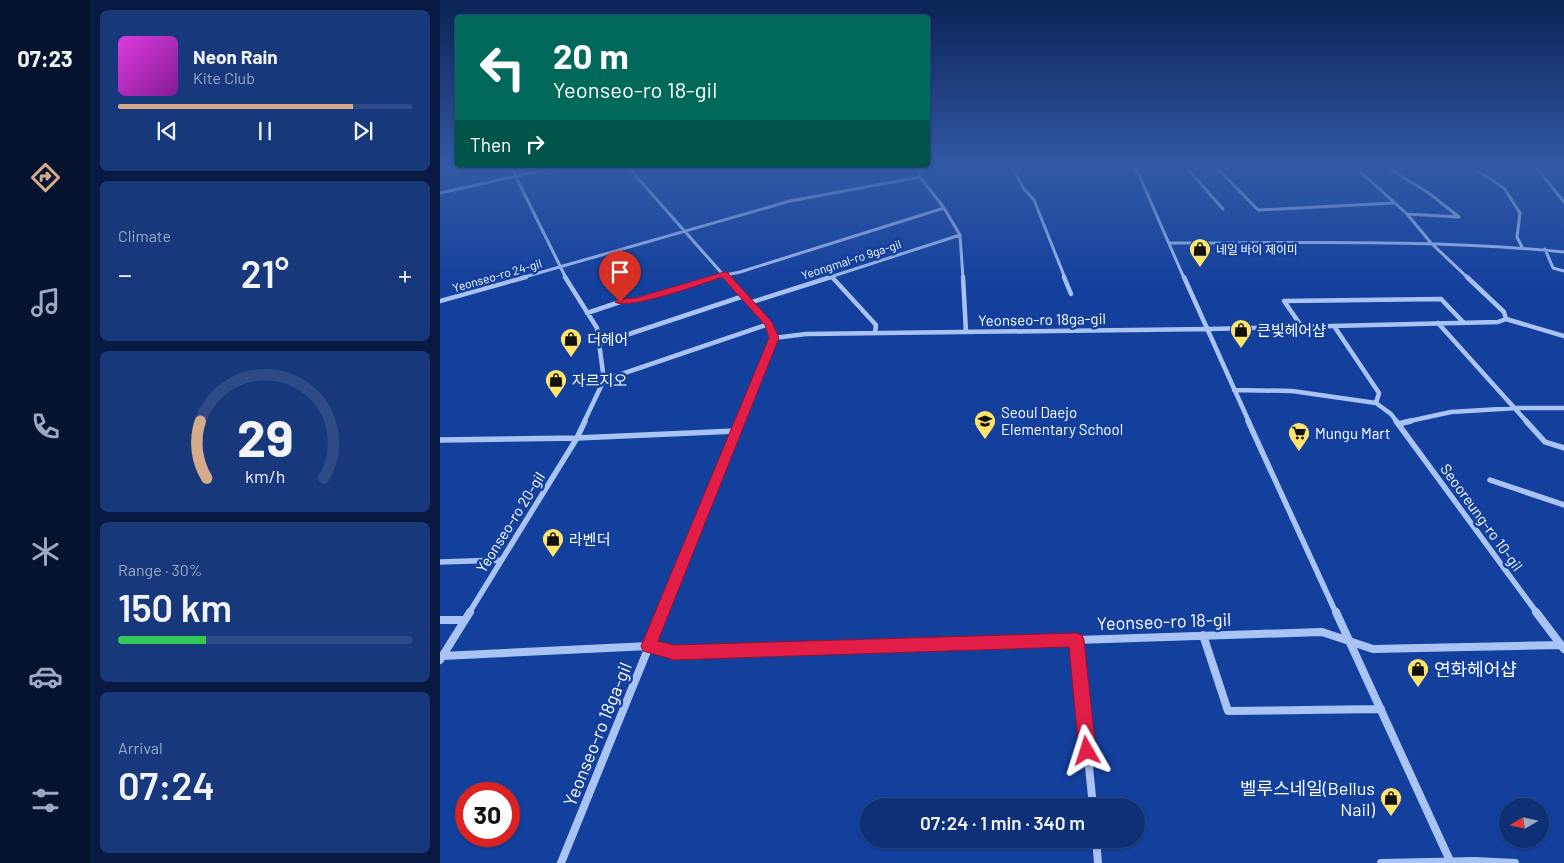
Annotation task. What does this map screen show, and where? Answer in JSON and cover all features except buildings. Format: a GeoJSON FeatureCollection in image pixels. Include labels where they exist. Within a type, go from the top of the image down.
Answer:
{"type":"FeatureCollection","features":[{"type":"Feature","properties":{"kind":"street"},"geometry":{"type":"LineString","coordinates":[[531,207],[560,268],[597,328],[604,380],[769,324]]}},
{"type":"Feature","properties":{"kind":"street"},"geometry":{"type":"LineString","coordinates":[[663,207],[769,324],[774,338]]}},
{"type":"Feature","properties":{"kind":"street"},"geometry":{"type":"LineString","coordinates":[[560,268],[769,207]]}},
{"type":"Feature","properties":{"kind":"street"},"geometry":{"type":"LineString","coordinates":[[1037,207],[1072,294]]}},
{"type":"Feature","properties":{"kind":"street"},"geometry":{"type":"LineString","coordinates":[[1154,207],[1209,329],[1234,390],[1451,862]]}},
{"type":"Feature","properties":{"kind":"street"},"geometry":{"type":"LineString","coordinates":[[1255,207],[1258,210],[1311,207]]}},
{"type":"Feature","properties":{"kind":"street"},"geometry":{"type":"LineString","coordinates":[[1399,207],[1431,243],[1504,312],[1506,319]]}},
{"type":"Feature","properties":{"kind":"street"},"geometry":{"type":"LineString","coordinates":[[1407,214],[1459,217],[1447,207]]}},
{"type":"Feature","properties":{"kind":"street"},"geometry":{"type":"LineString","coordinates":[[1516,207],[1520,213],[1517,237],[1522,247]]}},
{"type":"Feature","properties":{"kind":"street"},"geometry":{"type":"LineString","coordinates":[[944,208],[960,235],[966,332]]}},
{"type":"Feature","properties":{"kind":"street","name":"Yeongmal-ro 9ga-gil"},"geometry":{"type":"LineString","coordinates":[[724,274],[740,272],[944,208]]}},
{"type":"Feature","properties":{"kind":"street","name":"Yeongmal-ro 9ga-gil"},"geometry":{"type":"LineString","coordinates":[[749,303],[960,235]]}},
{"type":"Feature","properties":{"kind":"street"},"geometry":{"type":"LineString","coordinates":[[1170,244],[1431,243],[1522,247],[1564,252]]}},
{"type":"Feature","properties":{"kind":"street"},"geometry":{"type":"LineString","coordinates":[[1545,250],[1553,268],[1564,271]]}},
{"type":"Feature","properties":{"kind":"street","name":"Yeonseo-ro 24-gil"},"geometry":{"type":"LineString","coordinates":[[440,301],[560,268]]}},
{"type":"Feature","properties":{"kind":"street"},"geometry":{"type":"LineString","coordinates":[[587,313],[620,302],[637,300],[724,274]]}},
{"type":"Feature","properties":{"kind":"street"},"geometry":{"type":"LineString","coordinates":[[832,276],[876,325],[875,334]]}},
{"type":"Feature","properties":{"kind":"street"},"geometry":{"type":"LineString","coordinates":[[599,344],[744,296]]}},
{"type":"Feature","properties":{"kind":"street"},"geometry":{"type":"LineString","coordinates":[[1302,327],[1284,301],[1441,299],[1464,323]]}},
{"type":"Feature","properties":{"kind":"street"},"geometry":{"type":"LineString","coordinates":[[1209,329],[1498,322],[1506,319],[1564,336]]}},
{"type":"Feature","properties":{"kind":"street"},"geometry":{"type":"LineString","coordinates":[[1438,324],[1517,408],[1545,442],[1564,448]]}},
{"type":"Feature","properties":{"kind":"street"},"geometry":{"type":"LineString","coordinates":[[1234,390],[1292,391],[1376,403],[1379,393],[1334,326]]}},
{"type":"Feature","properties":{"kind":"street","name":"Yeonseo-ro 18ga-gil"},"geometry":{"type":"LineString","coordinates":[[561,863],[774,338],[806,334],[1209,329]]}},
{"type":"Feature","properties":{"kind":"street","name":"Yeonseo-ro 20-gil"},"geometry":{"type":"LineString","coordinates":[[441,658],[577,438],[604,380]]}},
{"type":"Feature","properties":{"kind":"street","name":"Seooreung-ro 10-gil"},"geometry":{"type":"LineString","coordinates":[[1376,403],[1391,414],[1562,647]]}},
{"type":"Feature","properties":{"kind":"street"},"geometry":{"type":"LineString","coordinates":[[1398,424],[1451,412],[1517,408],[1564,408]]}},
{"type":"Feature","properties":{"kind":"street"},"geometry":{"type":"LineString","coordinates":[[440,440],[577,438],[736,431]]}},
{"type":"Feature","properties":{"kind":"street"},"geometry":{"type":"LineString","coordinates":[[1490,480],[1564,505]]}},
{"type":"Feature","properties":{"kind":"street"},"geometry":{"type":"LineString","coordinates":[[440,562],[501,560]]}},
{"type":"Feature","properties":{"kind":"street"},"geometry":{"type":"LineString","coordinates":[[440,620],[464,620]]}},
{"type":"Feature","properties":{"kind":"street","name":"Yeonseo-ro 18-gil"},"geometry":{"type":"LineString","coordinates":[[441,658],[649,646],[674,653],[1322,632],[1373,649],[1562,647]]}},
{"type":"Feature","properties":{"kind":"street"},"geometry":{"type":"LineString","coordinates":[[1203,636],[1228,711],[1381,709]]}},
{"type":"Feature","properties":{"kind":"street"},"geometry":{"type":"LineString","coordinates":[[1076,640],[1092,798]]}},
{"type":"Feature","properties":{"kind":"street"},"geometry":{"type":"LineString","coordinates":[[1097,848],[1098,863]]}},
{"type":"Feature","properties":{"kind":"street"},"geometry":{"type":"LineString","coordinates":[[1381,863],[1515,863]]}},
{"type":"Feature","properties":{"kind":"place","name":"네일 바이 제이미"},"geometry":{"type":"Point","coordinates":[1200,268]}},
{"type":"Feature","properties":{"kind":"place","name":"큰빛헤어샵"},"geometry":{"type":"Point","coordinates":[1241,349]}},
{"type":"Feature","properties":{"kind":"place","name":"더헤어"},"geometry":{"type":"Point","coordinates":[571,358]}},
{"type":"Feature","properties":{"kind":"place","name":"자르지오"},"geometry":{"type":"Point","coordinates":[556,399]}},
{"type":"Feature","properties":{"kind":"place","name":"Seoul Daejo Elementary School"},"geometry":{"type":"Point","coordinates":[985,440]}},
{"type":"Feature","properties":{"kind":"place","name":"Mungu Mart"},"geometry":{"type":"Point","coordinates":[1299,452]}},
{"type":"Feature","properties":{"kind":"place","name":"라벤더"},"geometry":{"type":"Point","coordinates":[553,558]}},
{"type":"Feature","properties":{"kind":"place","name":"연화헤어샵"},"geometry":{"type":"Point","coordinates":[1418,688]}},
{"type":"Feature","properties":{"kind":"place","name":"벨루스네일(Bellus Nail)"},"geometry":{"type":"Point","coordinates":[1391,817]}},
{"type":"Feature","properties":{"kind":"route"},"geometry":{"type":"LineString","coordinates":[[620,302],[637,300],[724,274],[769,324],[774,338],[649,646],[674,653],[1076,640],[1087,751]]}}]}
